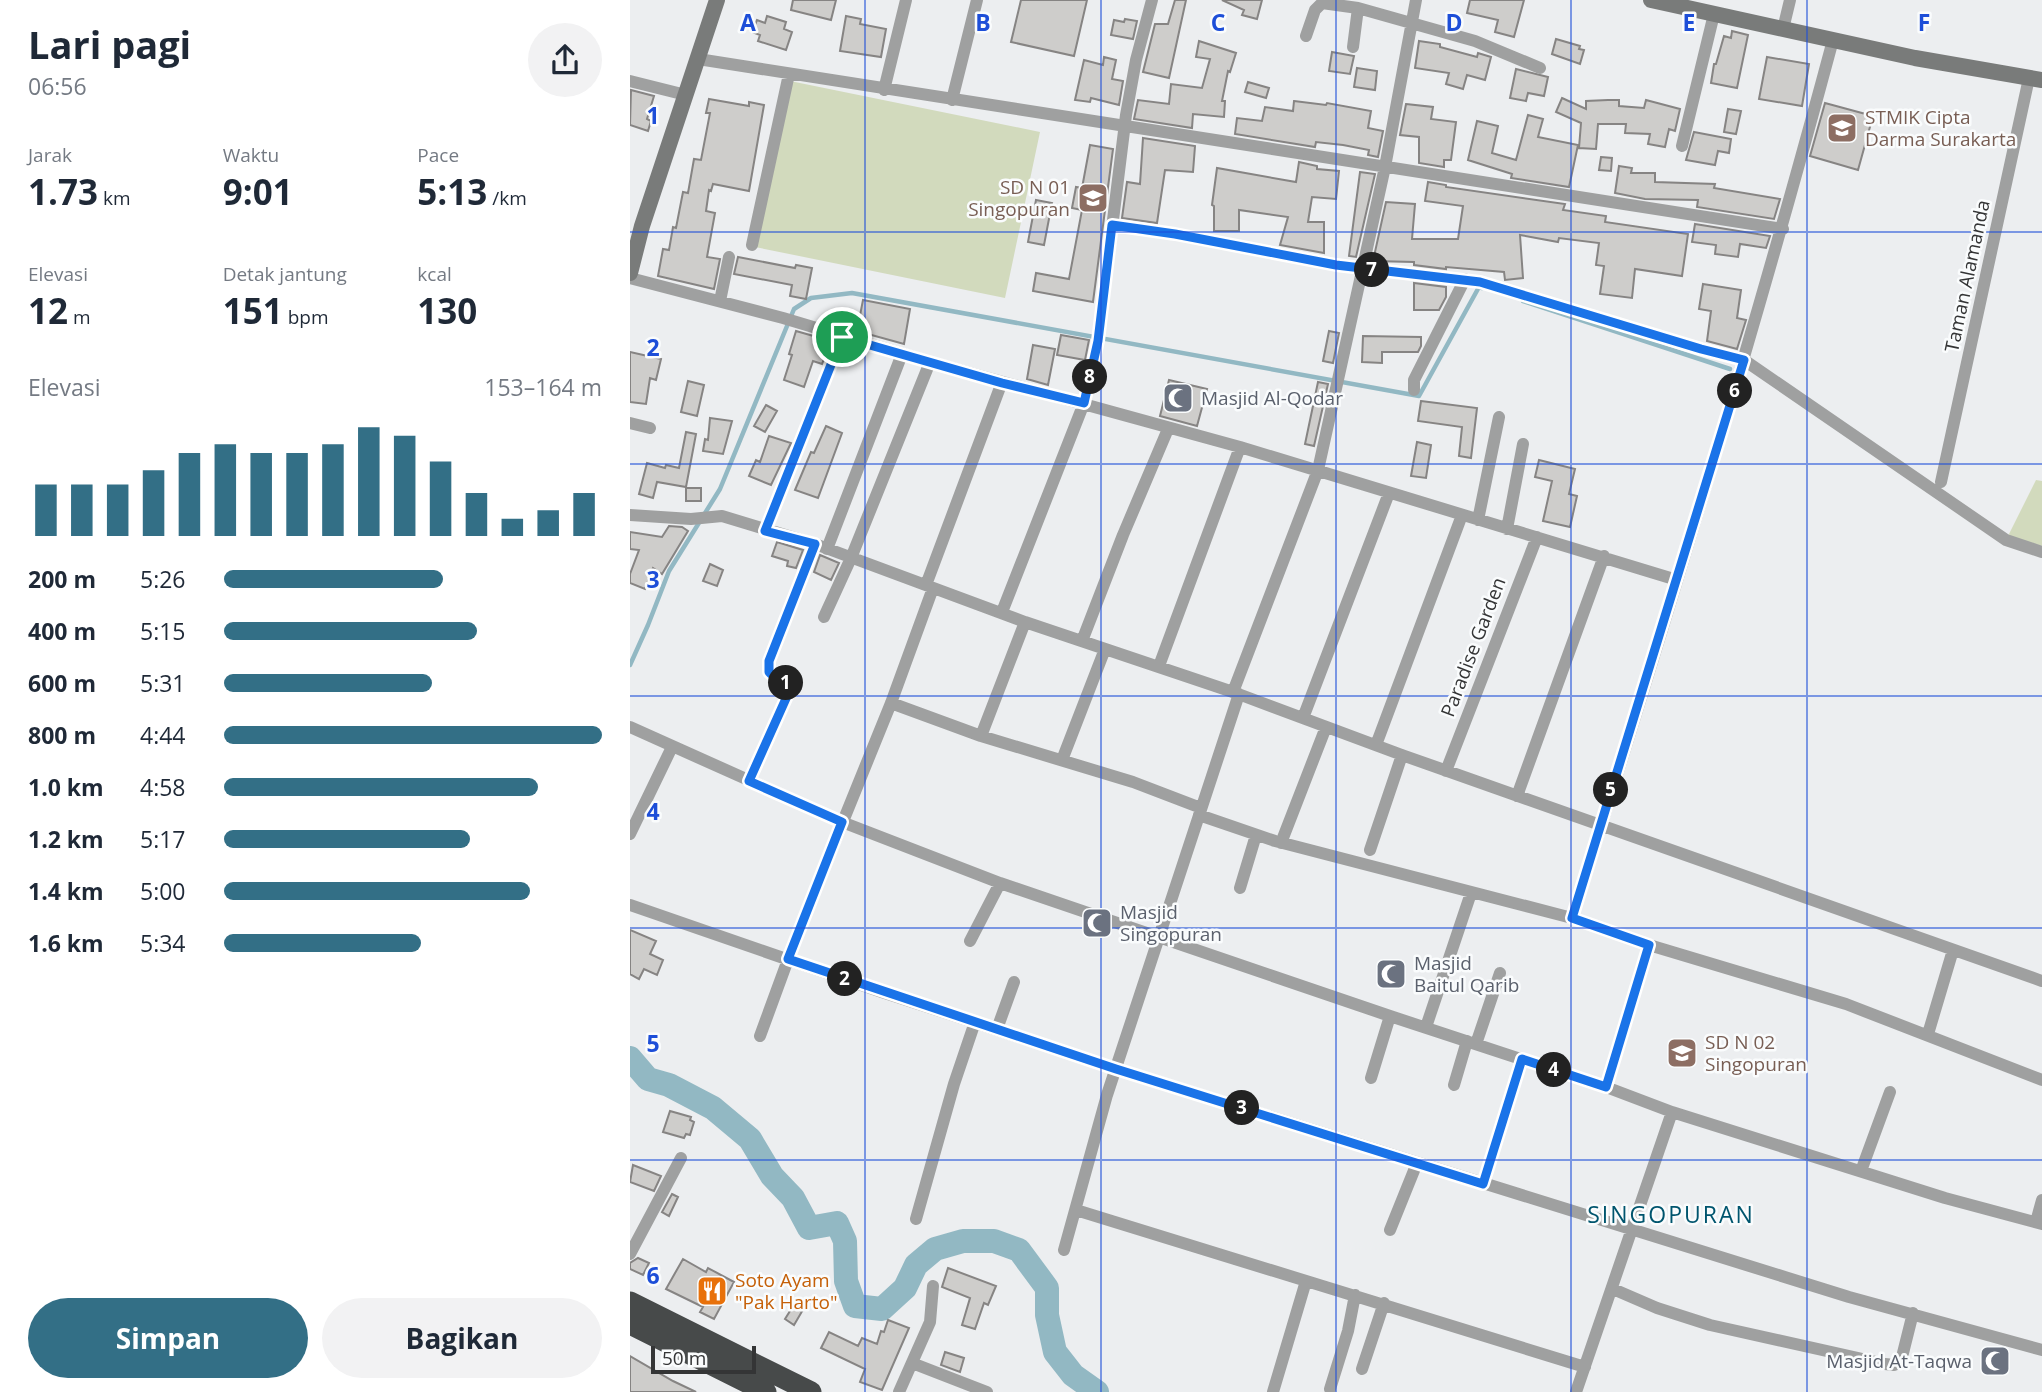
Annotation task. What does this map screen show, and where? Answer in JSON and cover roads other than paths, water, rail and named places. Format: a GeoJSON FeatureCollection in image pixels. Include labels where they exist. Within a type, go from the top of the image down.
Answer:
{"type":"FeatureCollection","features":[{"type":"Feature","properties":{"kind":"highway"},"geometry":{"type":"LineString","coordinates":[[630,1302],[656,1326],[766,1392]]}},
{"type":"Feature","properties":{"kind":"highway"},"geometry":{"type":"LineString","coordinates":[[630,1324],[656,1326],[811,1392]]}},
{"type":"Feature","properties":{"kind":"street"},"geometry":{"type":"LineString","coordinates":[[630,272],[636,224],[686,95],[717,0]]}},
{"type":"Feature","properties":{"kind":"street"},"geometry":{"type":"LineString","coordinates":[[884,90],[905,0]]}},
{"type":"Feature","properties":{"kind":"street"},"geometry":{"type":"LineString","coordinates":[[952,100],[977,0]]}},
{"type":"Feature","properties":{"kind":"street"},"geometry":{"type":"LineString","coordinates":[[1002,612],[1084,403],[1098,341],[1124,127],[1136,60],[1152,0]]}},
{"type":"Feature","properties":{"kind":"street"},"geometry":{"type":"LineString","coordinates":[[1065,1250],[1116,1069],[1236,693],[1318,470],[1385,167],[1416,0]]}},
{"type":"Feature","properties":{"kind":"street"},"geometry":{"type":"LineString","coordinates":[[1651,0],[1915,58],[2036,79]]}},
{"type":"Feature","properties":{"kind":"street"},"geometry":{"type":"LineString","coordinates":[[1783,29],[1790,0]]}},
{"type":"Feature","properties":{"kind":"street"},"geometry":{"type":"LineString","coordinates":[[1306,36],[1315,10],[1322,3],[1358,8],[1475,41],[1540,68]]}},
{"type":"Feature","properties":{"kind":"street"},"geometry":{"type":"LineString","coordinates":[[1353,47],[1358,8]]}},
{"type":"Feature","properties":{"kind":"street"},"geometry":{"type":"LineString","coordinates":[[1682,146],[1714,14]]}},
{"type":"Feature","properties":{"kind":"street"},"geometry":{"type":"LineString","coordinates":[[1572,918],[1783,229],[1833,40]]}},
{"type":"Feature","properties":{"kind":"street"},"geometry":{"type":"LineString","coordinates":[[698,59],[1783,229]]}},
{"type":"Feature","properties":{"kind":"street"},"geometry":{"type":"LineString","coordinates":[[752,245],[789,74]]}},
{"type":"Feature","properties":{"kind":"street","name":"Taman Alamanda"},"geometry":{"type":"LineString","coordinates":[[1941,482],[2036,79]]}},
{"type":"Feature","properties":{"kind":"street"},"geometry":{"type":"LineString","coordinates":[[630,81],[686,95]]}},
{"type":"Feature","properties":{"kind":"street"},"geometry":{"type":"LineString","coordinates":[[1112,225],[1363,269],[1465,279],[1744,360],[2006,540],[2042,552]]}},
{"type":"Feature","properties":{"kind":"street"},"geometry":{"type":"LineString","coordinates":[[720,301],[729,257]]}},
{"type":"Feature","properties":{"kind":"street"},"geometry":{"type":"LineString","coordinates":[[630,278],[788,319],[1002,383],[1240,447],[1676,580]]}},
{"type":"Feature","properties":{"kind":"street"},"geometry":{"type":"LineString","coordinates":[[1414,390],[1415,380],[1465,279]]}},
{"type":"Feature","properties":{"kind":"street"},"geometry":{"type":"LineString","coordinates":[[765,531],[842,337]]}},
{"type":"Feature","properties":{"kind":"street"},"geometry":{"type":"LineString","coordinates":[[749,781],[788,694],[788,685],[784,680],[769,672],[769,661],[821,547],[902,354]]}},
{"type":"Feature","properties":{"kind":"street"},"geometry":{"type":"LineString","coordinates":[[824,617],[851,558],[930,362]]}},
{"type":"Feature","properties":{"kind":"street"},"geometry":{"type":"LineString","coordinates":[[760,1037],[788,959],[891,703],[929,587],[1002,383]]}},
{"type":"Feature","properties":{"kind":"street"},"geometry":{"type":"LineString","coordinates":[[1479,520],[1499,417]]}},
{"type":"Feature","properties":{"kind":"street"},"geometry":{"type":"LineString","coordinates":[[630,423],[650,428]]}},
{"type":"Feature","properties":{"kind":"street"},"geometry":{"type":"LineString","coordinates":[[1082,641],[1168,429]]}},
{"type":"Feature","properties":{"kind":"street"},"geometry":{"type":"LineString","coordinates":[[1507,528],[1523,444]]}},
{"type":"Feature","properties":{"kind":"street"},"geometry":{"type":"LineString","coordinates":[[1159,666],[1240,447]]}},
{"type":"Feature","properties":{"kind":"street"},"geometry":{"type":"LineString","coordinates":[[1303,718],[1389,493]]}},
{"type":"Feature","properties":{"kind":"street"},"geometry":{"type":"LineString","coordinates":[[630,515],[702,518],[722,516],[741,520],[765,531],[821,547],[1025,622],[1236,693],[1446,771],[2042,981]]}},
{"type":"Feature","properties":{"kind":"street"},"geometry":{"type":"LineString","coordinates":[[1376,745],[1462,515]]}},
{"type":"Feature","properties":{"kind":"street","name":"Paradise Garden"},"geometry":{"type":"LineString","coordinates":[[1446,771],[1536,537]]}},
{"type":"Feature","properties":{"kind":"street"},"geometry":{"type":"LineString","coordinates":[[1517,796],[1604,556]]}},
{"type":"Feature","properties":{"kind":"street"},"geometry":{"type":"LineString","coordinates":[[981,736],[1025,622]]}},
{"type":"Feature","properties":{"kind":"street"},"geometry":{"type":"LineString","coordinates":[[1062,760],[1105,649]]}},
{"type":"Feature","properties":{"kind":"street"},"geometry":{"type":"LineString","coordinates":[[891,703],[981,736],[1133,782],[1256,835],[1572,918],[1649,945],[1824,997],[1928,1034],[2042,1080]]}},
{"type":"Feature","properties":{"kind":"street"},"geometry":{"type":"LineString","coordinates":[[630,727],[842,822],[1000,883],[1606,1087],[1672,1112],[1945,1198],[2039,1223],[2042,1200]]}},
{"type":"Feature","properties":{"kind":"street"},"geometry":{"type":"LineString","coordinates":[[1281,843],[1326,727]]}},
{"type":"Feature","properties":{"kind":"street"},"geometry":{"type":"LineString","coordinates":[[632,825],[672,747]]}},
{"type":"Feature","properties":{"kind":"street"},"geometry":{"type":"LineString","coordinates":[[1370,850],[1402,755]]}},
{"type":"Feature","properties":{"kind":"street"},"geometry":{"type":"LineString","coordinates":[[1240,888],[1256,835]]}},
{"type":"Feature","properties":{"kind":"street"},"geometry":{"type":"LineString","coordinates":[[970,941],[1000,883]]}},
{"type":"Feature","properties":{"kind":"street"},"geometry":{"type":"LineString","coordinates":[[1426,1027],[1471,893]]}},
{"type":"Feature","properties":{"kind":"street"},"geometry":{"type":"LineString","coordinates":[[630,905],[1116,1069],[1849,1297],[2042,1350]]}},
{"type":"Feature","properties":{"kind":"street"},"geometry":{"type":"LineString","coordinates":[[1606,1087],[1649,945]]}},
{"type":"Feature","properties":{"kind":"street"},"geometry":{"type":"LineString","coordinates":[[1928,1034],[1953,950]]}},
{"type":"Feature","properties":{"kind":"street"},"geometry":{"type":"LineString","coordinates":[[1454,1085],[1500,973]]}},
{"type":"Feature","properties":{"kind":"street"},"geometry":{"type":"LineString","coordinates":[[997,1029],[1014,982]]}},
{"type":"Feature","properties":{"kind":"street"},"geometry":{"type":"LineString","coordinates":[[1371,1078],[1390,1016]]}},
{"type":"Feature","properties":{"kind":"street"},"geometry":{"type":"LineString","coordinates":[[916,1219],[954,1084],[975,1022]]}},
{"type":"Feature","properties":{"kind":"street"},"geometry":{"type":"LineString","coordinates":[[1483,1184],[1522,1059]]}},
{"type":"Feature","properties":{"kind":"street"},"geometry":{"type":"LineString","coordinates":[[1860,1171],[1890,1092]]}},
{"type":"Feature","properties":{"kind":"street"},"geometry":{"type":"LineString","coordinates":[[1576,1392],[1672,1112]]}},
{"type":"Feature","properties":{"kind":"street"},"geometry":{"type":"LineString","coordinates":[[630,1254],[681,1158]]}},
{"type":"Feature","properties":{"kind":"street"},"geometry":{"type":"LineString","coordinates":[[1390,1230],[1417,1163]]}},
{"type":"Feature","properties":{"kind":"street"},"geometry":{"type":"LineString","coordinates":[[1076,1210],[1585,1367]]}},
{"type":"Feature","properties":{"kind":"street"},"geometry":{"type":"LineString","coordinates":[[1273,1392],[1306,1281]]}},
{"type":"Feature","properties":{"kind":"street"},"geometry":{"type":"LineString","coordinates":[[899,1392],[930,1322],[933,1286]]}},
{"type":"Feature","properties":{"kind":"street"},"geometry":{"type":"LineString","coordinates":[[1613,1289],[1657,1308],[1710,1325],[1894,1365],[1901,1361],[1913,1313]]}},
{"type":"Feature","properties":{"kind":"street"},"geometry":{"type":"LineString","coordinates":[[1330,1389],[1348,1331],[1355,1295]]}},
{"type":"Feature","properties":{"kind":"street"},"geometry":{"type":"LineString","coordinates":[[1362,1368],[1384,1303]]}},
{"type":"Feature","properties":{"kind":"street"},"geometry":{"type":"LineString","coordinates":[[912,1363],[987,1392]]}},
{"type":"Feature","properties":{"kind":"waterway"},"geometry":{"type":"LineString","coordinates":[[630,665],[669,571],[720,489],[794,309],[811,298],[852,293],[1419,396],[1479,287],[1482,288]]}},
{"type":"Feature","properties":{"kind":"waterway"},"geometry":{"type":"LineString","coordinates":[[1523,301],[1730,369]]}},
{"type":"Feature","properties":{"kind":"waterway"},"geometry":{"type":"LineString","coordinates":[[630,1058],[648,1079],[669,1085],[713,1108],[750,1139],[772,1176],[793,1198],[809,1228],[837,1223],[845,1241],[846,1281],[855,1306],[882,1309],[905,1288],[916,1265],[935,1249],[963,1241],[994,1241],[1019,1250],[1047,1288],[1047,1315],[1055,1352],[1073,1375],[1097,1392]]}},
{"type":"Feature","properties":{"kind":"place","name":"STMIK Cipta Darma Surakarta"},"geometry":{"type":"Point","coordinates":[1842,128]}},
{"type":"Feature","properties":{"kind":"place","name":"SD N 01 Singopuran"},"geometry":{"type":"Point","coordinates":[1093,198]}},
{"type":"Feature","properties":{"kind":"place","name":"Masjid Al-Qodar"},"geometry":{"type":"Point","coordinates":[1178,398]}},
{"type":"Feature","properties":{"kind":"place","name":"Masjid Singopuran"},"geometry":{"type":"Point","coordinates":[1097,923]}},
{"type":"Feature","properties":{"kind":"place","name":"Masjid Baitul Qarib"},"geometry":{"type":"Point","coordinates":[1391,974]}},
{"type":"Feature","properties":{"kind":"place","name":"SD N 02 Singopuran"},"geometry":{"type":"Point","coordinates":[1682,1053]}},
{"type":"Feature","properties":{"kind":"place","name":"Soto Ayam \"Pak Harto\""},"geometry":{"type":"Point","coordinates":[712,1291]}},
{"type":"Feature","properties":{"kind":"place","name":"Masjid At-Taqwa"},"geometry":{"type":"Point","coordinates":[1995,1361]}},
{"type":"Feature","properties":{"kind":"district","name":"SINGOPURAN"},"geometry":{"type":"Point","coordinates":[1671,1214]}}]}
